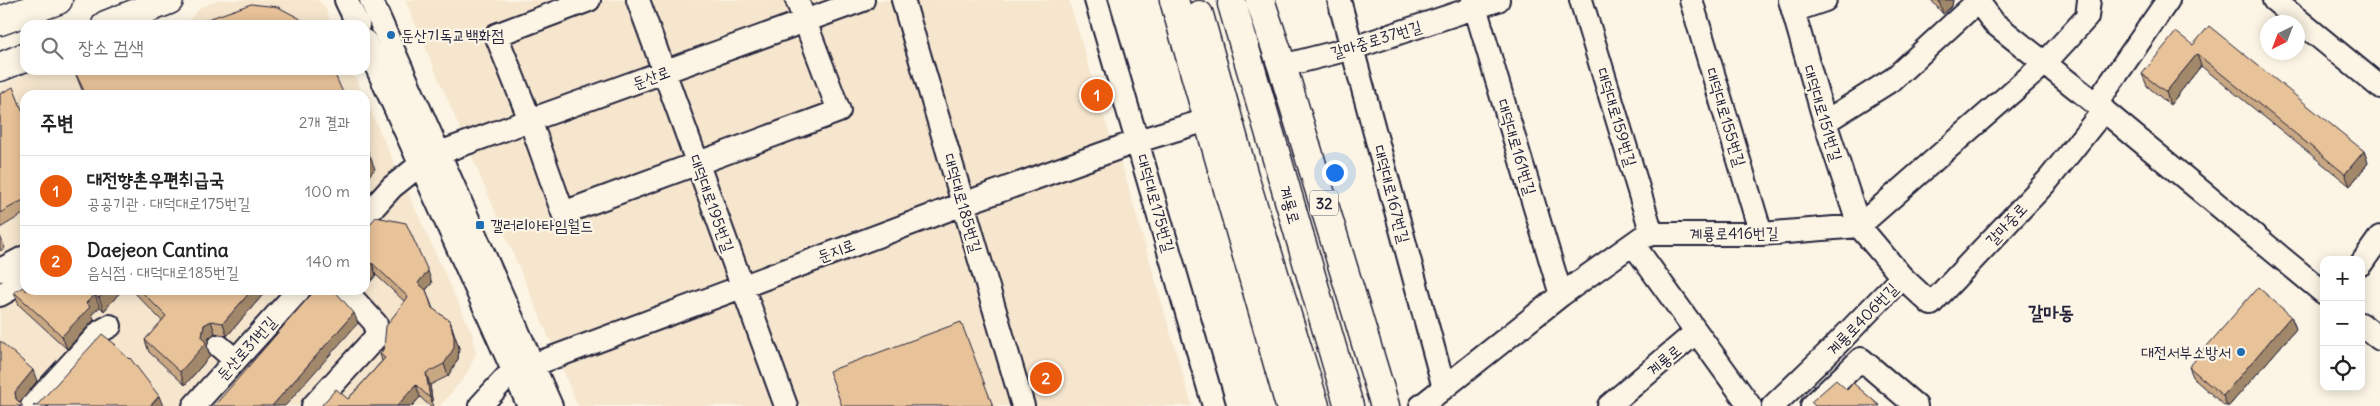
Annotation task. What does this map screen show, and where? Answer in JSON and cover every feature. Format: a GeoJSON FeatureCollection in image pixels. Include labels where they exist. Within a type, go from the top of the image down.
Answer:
{"type":"FeatureCollection","features":[{"type":"Feature","properties":{"kind":"main road"},"geometry":{"type":"LineString","coordinates":[[0,21],[58,0]]}},
{"type":"Feature","properties":{"kind":"main road"},"geometry":{"type":"LineString","coordinates":[[119,20],[169,0]]}},
{"type":"Feature","properties":{"kind":"main road"},"geometry":{"type":"LineString","coordinates":[[1174,0],[1290,406]]}},
{"type":"Feature","properties":{"kind":"main road","name":"32"},"geometry":{"type":"LineString","coordinates":[[1260,0],[1282,66],[1385,406]]}},
{"type":"Feature","properties":{"kind":"main road","name":"계룡로"},"geometry":{"type":"LineString","coordinates":[[1232,4],[1349,406]]}},
{"type":"Feature","properties":{"kind":"main road"},"geometry":{"type":"LineString","coordinates":[[1199,15],[1245,180],[1314,406]]}},
{"type":"Feature","properties":{"kind":"main road"},"geometry":{"type":"LineString","coordinates":[[0,67],[20,59]]}},
{"type":"Feature","properties":{"kind":"street"},"geometry":{"type":"LineString","coordinates":[[346,0],[356,20]]}},
{"type":"Feature","properties":{"kind":"street"},"geometry":{"type":"LineString","coordinates":[[371,0],[430,159],[523,367],[551,406]]}},
{"type":"Feature","properties":{"kind":"street"},"geometry":{"type":"LineString","coordinates":[[589,0],[496,35],[530,120],[563,213],[838,111],[797,0]]}},
{"type":"Feature","properties":{"kind":"street","name":"대덕대로195번길"},"geometry":{"type":"LineString","coordinates":[[638,0],[786,406]]}},
{"type":"Feature","properties":{"kind":"street","name":"둔산로"},"geometry":{"type":"LineString","coordinates":[[430,159],[530,120],[863,0]]}},
{"type":"Feature","properties":{"kind":"street","name":"대덕대로185번길"},"geometry":{"type":"LineString","coordinates":[[903,0],[1023,406]]}},
{"type":"Feature","properties":{"kind":"street","name":"대덕대로175번길"},"geometry":{"type":"LineString","coordinates":[[1096,0],[1214,406]]}},
{"type":"Feature","properties":{"kind":"street","name":"대덕대로167번길"},"geometry":{"type":"LineString","coordinates":[[1339,0],[1444,388]]}},
{"type":"Feature","properties":{"kind":"street","name":"갈마중로37번길"},"geometry":{"type":"LineString","coordinates":[[1282,66],[1353,48],[1474,4],[1498,0]]}},
{"type":"Feature","properties":{"kind":"street","name":"대덕대로159번길"},"geometry":{"type":"LineString","coordinates":[[1581,0],[1642,239]]}},
{"type":"Feature","properties":{"kind":"street","name":"대덕대로155번길"},"geometry":{"type":"LineString","coordinates":[[1691,0],[1761,234]]}},
{"type":"Feature","properties":{"kind":"street"},"geometry":{"type":"LineString","coordinates":[[1792,5],[1825,0]]}},
{"type":"Feature","properties":{"kind":"street"},"geometry":{"type":"LineString","coordinates":[[1859,226],[2044,64],[2087,17],[2089,0]]}},
{"type":"Feature","properties":{"kind":"street"},"geometry":{"type":"LineString","coordinates":[[2100,107],[2168,0]]}},
{"type":"Feature","properties":{"kind":"street"},"geometry":{"type":"LineString","coordinates":[[2274,0],[2380,87]]}},
{"type":"Feature","properties":{"kind":"street"},"geometry":{"type":"LineString","coordinates":[[1825,122],[1893,79],[1978,1],[1994,23],[2100,107],[2320,290]]}},
{"type":"Feature","properties":{"kind":"street","name":"대덕대로161번길"},"geometry":{"type":"LineString","coordinates":[[1474,4],[1561,295]]}},
{"type":"Feature","properties":{"kind":"street","name":"대덕대로151번길"},"geometry":{"type":"LineString","coordinates":[[1792,5],[1825,122],[1859,226]]}},
{"type":"Feature","properties":{"kind":"street"},"geometry":{"type":"LineString","coordinates":[[370,50],[430,159]]}},
{"type":"Feature","properties":{"kind":"street","name":"갈마중로"},"geometry":{"type":"LineString","coordinates":[[1902,278],[1931,304],[2049,179],[2100,107]]}},
{"type":"Feature","properties":{"kind":"street","name":"둔지로"},"geometry":{"type":"LineString","coordinates":[[480,406],[523,367],[963,204],[1138,141],[1207,120]]}},
{"type":"Feature","properties":{"kind":"street"},"geometry":{"type":"LineString","coordinates":[[370,211],[392,187],[430,159]]}},
{"type":"Feature","properties":{"kind":"street","name":"계룡로416번길"},"geometry":{"type":"LineString","coordinates":[[1642,239],[1761,234],[1859,226]]}},
{"type":"Feature","properties":{"kind":"street","name":"계룡로406번길"},"geometry":{"type":"LineString","coordinates":[[1773,406],[1902,278],[1859,226]]}},
{"type":"Feature","properties":{"kind":"street"},"geometry":{"type":"LineString","coordinates":[[2365,258],[2380,237]]}},
{"type":"Feature","properties":{"kind":"street"},"geometry":{"type":"LineString","coordinates":[[1422,406],[1561,295],[1642,239],[1696,333],[1750,406]]}},
{"type":"Feature","properties":{"kind":"street"},"geometry":{"type":"LineString","coordinates":[[0,270],[20,260]]}},
{"type":"Feature","properties":{"kind":"street"},"geometry":{"type":"LineString","coordinates":[[0,295],[20,284]]}},
{"type":"Feature","properties":{"kind":"street","name":"둔산로31번길"},"geometry":{"type":"LineString","coordinates":[[194,406],[227,353],[293,295]]}},
{"type":"Feature","properties":{"kind":"street"},"geometry":{"type":"LineString","coordinates":[[313,406],[376,337],[376,324],[350,295]]}},
{"type":"Feature","properties":{"kind":"street"},"geometry":{"type":"LineString","coordinates":[[32,406],[101,331],[110,326]]}},
{"type":"Feature","properties":{"kind":"street"},"geometry":{"type":"LineString","coordinates":[[2365,327],[2380,339]]}},
{"type":"Feature","properties":{"kind":"street","name":"계룡로"},"geometry":{"type":"LineString","coordinates":[[1609,406],[1696,333]]}},
{"type":"Feature","properties":{"kind":"street"},"geometry":{"type":"LineString","coordinates":[[1812,406],[1861,359],[1916,406]]}},
{"type":"Feature","properties":{"kind":"street"},"geometry":{"type":"LineString","coordinates":[[523,367],[529,406]]}},
{"type":"Feature","properties":{"kind":"shaded area"},"geometry":{"type":"Polygon","coordinates":[[[219,0],[318,0],[325,7],[330,20],[189,20],[201,7],[219,0]]]}},
{"type":"Feature","properties":{"kind":"shaded area"},"geometry":{"type":"Polygon","coordinates":[[[405,0],[1069,0],[1105,120],[1124,172],[1192,406],[578,406],[405,0]]]}},
{"type":"Feature","properties":{"kind":"shaded area"},"geometry":{"type":"Polygon","coordinates":[[[24,75],[354,75],[361,90],[20,90],[20,295],[370,295],[370,110],[472,333],[476,354],[465,377],[440,406],[0,406],[0,86],[24,75]]]}},
{"type":"Feature","properties":{"kind":"building"},"geometry":{"type":"Polygon","coordinates":[[[251,4],[278,7],[301,20],[205,20],[251,4]]]}},
{"type":"Feature","properties":{"kind":"building"},"geometry":{"type":"Polygon","coordinates":[[[2209,26],[2364,151],[2345,174],[2197,54],[2166,92],[2142,74],[2176,32],[2193,45],[2209,26]]]}},
{"type":"Feature","properties":{"kind":"building"},"geometry":{"type":"Polygon","coordinates":[[[76,75],[335,75],[342,90],[84,90],[76,75]]]}},
{"type":"Feature","properties":{"kind":"building"},"geometry":{"type":"Polygon","coordinates":[[[13,87],[20,104],[20,202],[0,213],[0,94],[13,87]]]}},
{"type":"Feature","properties":{"kind":"building"},"geometry":{"type":"Polygon","coordinates":[[[376,217],[406,223],[428,271],[418,283],[426,290],[432,308],[450,321],[454,337],[454,348],[444,364],[426,373],[430,398],[416,385],[397,406],[321,406],[336,389],[348,399],[385,358],[380,354],[384,348],[386,326],[408,297],[372,263],[370,265],[370,224],[376,217]]]}},
{"type":"Feature","properties":{"kind":"building"},"geometry":{"type":"Polygon","coordinates":[[[2258,287],[2291,316],[2223,396],[2189,367],[2258,287]]]}},
{"type":"Feature","properties":{"kind":"building"},"geometry":{"type":"Polygon","coordinates":[[[20,289],[20,295],[95,295],[86,303],[90,307],[62,336],[14,292],[20,289]]]}},
{"type":"Feature","properties":{"kind":"building"},"geometry":{"type":"Polygon","coordinates":[[[145,295],[248,295],[223,323],[211,321],[204,325],[202,337],[206,343],[180,372],[145,340],[166,316],[145,295]]]}},
{"type":"Feature","properties":{"kind":"building"},"geometry":{"type":"Polygon","coordinates":[[[311,295],[338,295],[354,313],[272,406],[214,406],[311,295]]]}},
{"type":"Feature","properties":{"kind":"building"},"geometry":{"type":"Polygon","coordinates":[[[961,322],[993,406],[842,406],[829,371],[961,322]]]}},
{"type":"Feature","properties":{"kind":"building"},"geometry":{"type":"Polygon","coordinates":[[[102,334],[130,358],[159,396],[150,406],[33,406],[38,404],[102,334]]]}},
{"type":"Feature","properties":{"kind":"building"},"geometry":{"type":"Polygon","coordinates":[[[0,341],[33,370],[15,392],[16,399],[23,406],[0,406],[0,341]]]}},
{"type":"Feature","properties":{"kind":"building"},"geometry":{"type":"Polygon","coordinates":[[[1836,380],[1847,390],[1853,383],[1880,406],[1815,406],[1811,402],[1836,380]]]}},
{"type":"Feature","properties":{"kind":"place","name":"둔산기독교백화점"},"geometry":{"type":"Point","coordinates":[391,35]}},
{"type":"Feature","properties":{"kind":"place","name":"대전향촌우편취급국"},"geometry":{"type":"Point","coordinates":[1097,95]}},
{"type":"Feature","properties":{"kind":"place","name":"갤러리아타임월드"},"geometry":{"type":"Point","coordinates":[480,225]}},
{"type":"Feature","properties":{"kind":"place","name":"대전서부소방서"},"geometry":{"type":"Point","coordinates":[2241,352]}},
{"type":"Feature","properties":{"kind":"place","name":"Daejeon Cantina"},"geometry":{"type":"Point","coordinates":[1046,378]}},
{"type":"Feature","properties":{"kind":"district","name":"갈마동"},"geometry":{"type":"Point","coordinates":[2051,312]}}]}
